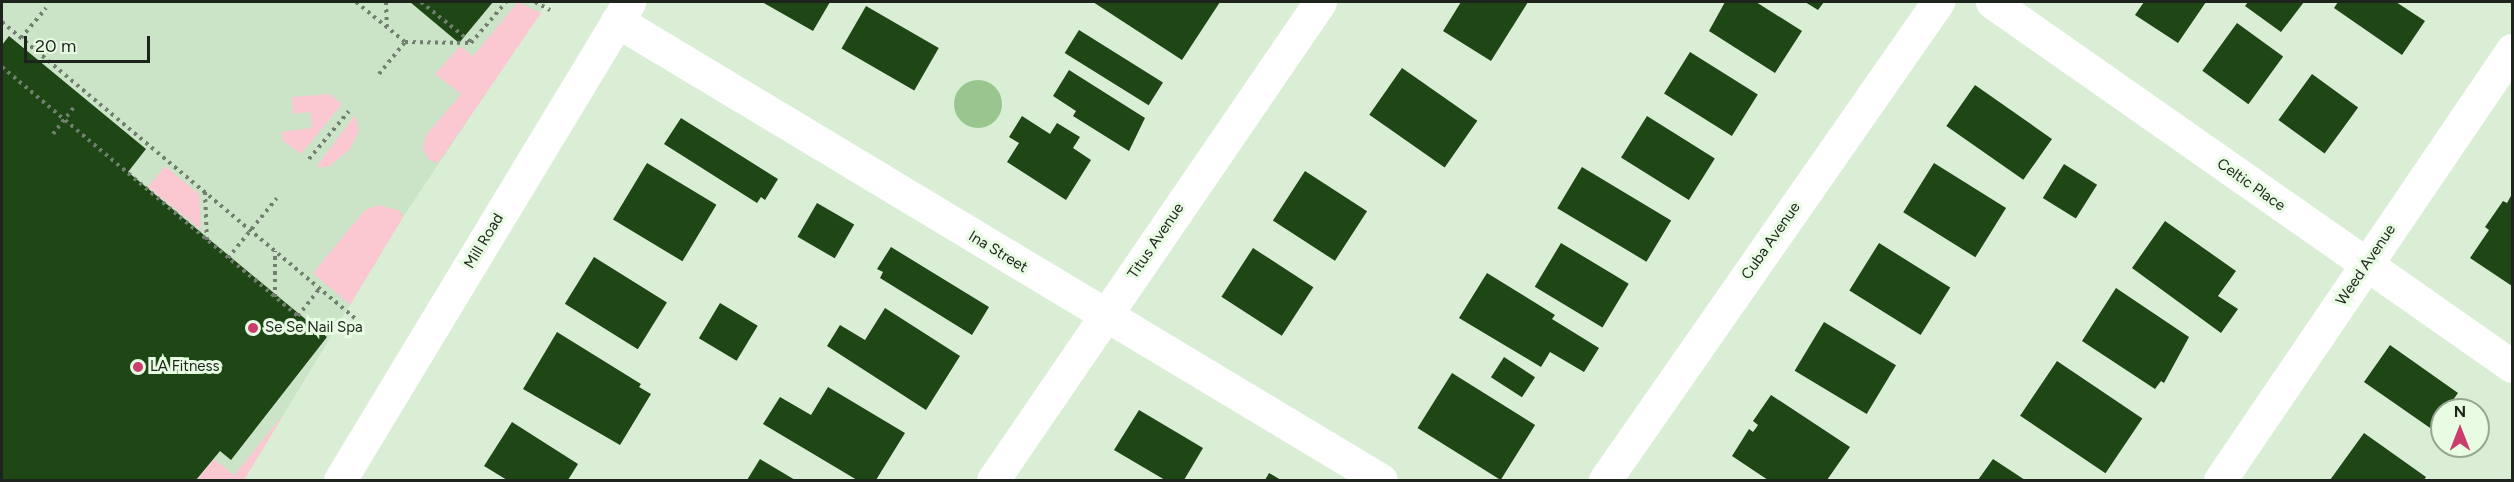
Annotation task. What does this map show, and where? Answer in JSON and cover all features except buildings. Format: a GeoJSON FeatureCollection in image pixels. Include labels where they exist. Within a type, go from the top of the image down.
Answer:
{"type":"FeatureCollection","features":[{"type":"Feature","properties":{"kind":"street","name":"Titus Avenue"},"geometry":{"type":"LineString","coordinates":[[993,480],[1320,2]]}},
{"type":"Feature","properties":{"kind":"street","name":"Cuba Avenue"},"geometry":{"type":"LineString","coordinates":[[1605,480],[1938,2]]}},
{"type":"Feature","properties":{"kind":"street","name":"Celtic Place"},"geometry":{"type":"LineString","coordinates":[[1992,2],[2366,266],[2512,366]]}},
{"type":"Feature","properties":{"kind":"street","name":"Ina Street"},"geometry":{"type":"LineString","coordinates":[[623,11],[1104,316],[1381,480]]}},
{"type":"Feature","properties":{"kind":"street","name":"Mill Road"},"geometry":{"type":"LineString","coordinates":[[340,480],[623,11]]}},
{"type":"Feature","properties":{"kind":"street","name":"Weed Avenue"},"geometry":{"type":"LineString","coordinates":[[2220,480],[2512,50]]}},
{"type":"Feature","properties":{"kind":"path"},"geometry":{"type":"LineString","coordinates":[[356,2],[405,42],[471,43]]}},
{"type":"Feature","properties":{"kind":"path"},"geometry":{"type":"LineString","coordinates":[[386,2],[387,27]]}},
{"type":"Feature","properties":{"kind":"path"},"geometry":{"type":"LineString","coordinates":[[421,2],[471,43]]}},
{"type":"Feature","properties":{"kind":"path"},"geometry":{"type":"LineString","coordinates":[[471,43],[506,2]]}},
{"type":"Feature","properties":{"kind":"path"},"geometry":{"type":"LineString","coordinates":[[535,2],[549,10]]}},
{"type":"Feature","properties":{"kind":"path"},"geometry":{"type":"LineString","coordinates":[[21,38],[46,8]]}},
{"type":"Feature","properties":{"kind":"path"},"geometry":{"type":"LineString","coordinates":[[2,22],[356,319]]}},
{"type":"Feature","properties":{"kind":"path"},"geometry":{"type":"LineString","coordinates":[[380,74],[405,42]]}},
{"type":"Feature","properties":{"kind":"path"},"geometry":{"type":"LineString","coordinates":[[2,67],[298,316],[320,288]]}},
{"type":"Feature","properties":{"kind":"path"},"geometry":{"type":"LineString","coordinates":[[53,134],[75,106]]}},
{"type":"Feature","properties":{"kind":"path"},"geometry":{"type":"LineString","coordinates":[[309,159],[349,111]]}},
{"type":"Feature","properties":{"kind":"path"},"geometry":{"type":"LineString","coordinates":[[205,191],[207,241]]}},
{"type":"Feature","properties":{"kind":"path"},"geometry":{"type":"LineString","coordinates":[[228,258],[277,198]]}},
{"type":"Feature","properties":{"kind":"path"},"geometry":{"type":"LineString","coordinates":[[275,250],[275,297]]}},
{"type":"Feature","properties":{"kind":"shaded area"},"geometry":{"type":"Polygon","coordinates":[[[2,2],[547,2],[403,217],[244,480],[2,480],[2,2]]]}},
{"type":"Feature","properties":{"kind":"shaded area"},"geometry":{"type":"Polygon","coordinates":[[[518,2],[541,13],[438,163],[429,160],[423,149],[425,136],[461,94],[435,74],[460,46],[473,56],[518,2]]]}},
{"type":"Feature","properties":{"kind":"shaded area"},"geometry":{"type":"Polygon","coordinates":[[[973,80],[983,80],[995,87],[1002,99],[1002,109],[995,121],[983,128],[973,128],[958,117],[954,109],[954,99],[965,84],[973,80]]]}},
{"type":"Feature","properties":{"kind":"shaded area"},"geometry":{"type":"Polygon","coordinates":[[[329,94],[342,104],[301,154],[283,141],[281,132],[312,128],[310,112],[293,114],[292,97],[329,94]]]}},
{"type":"Feature","properties":{"kind":"shaded area"},"geometry":{"type":"Polygon","coordinates":[[[355,115],[359,130],[350,149],[328,167],[316,167],[355,115]]]}},
{"type":"Feature","properties":{"kind":"shaded area"},"geometry":{"type":"Polygon","coordinates":[[[165,166],[199,194],[201,230],[148,187],[165,166]]]}},
{"type":"Feature","properties":{"kind":"shaded area"},"geometry":{"type":"Polygon","coordinates":[[[379,205],[400,211],[403,217],[350,305],[313,273],[365,210],[379,205]]]}},
{"type":"Feature","properties":{"kind":"shaded area"},"geometry":{"type":"Polygon","coordinates":[[[284,414],[244,480],[196,480],[214,459],[234,475],[284,414]]]}},
{"type":"Feature","properties":{"kind":"place","name":"Se Se Nail Spa"},"geometry":{"type":"Point","coordinates":[253,328]}},
{"type":"Feature","properties":{"kind":"place","name":"LA Fitness"},"geometry":{"type":"Point","coordinates":[138,367]}}]}
